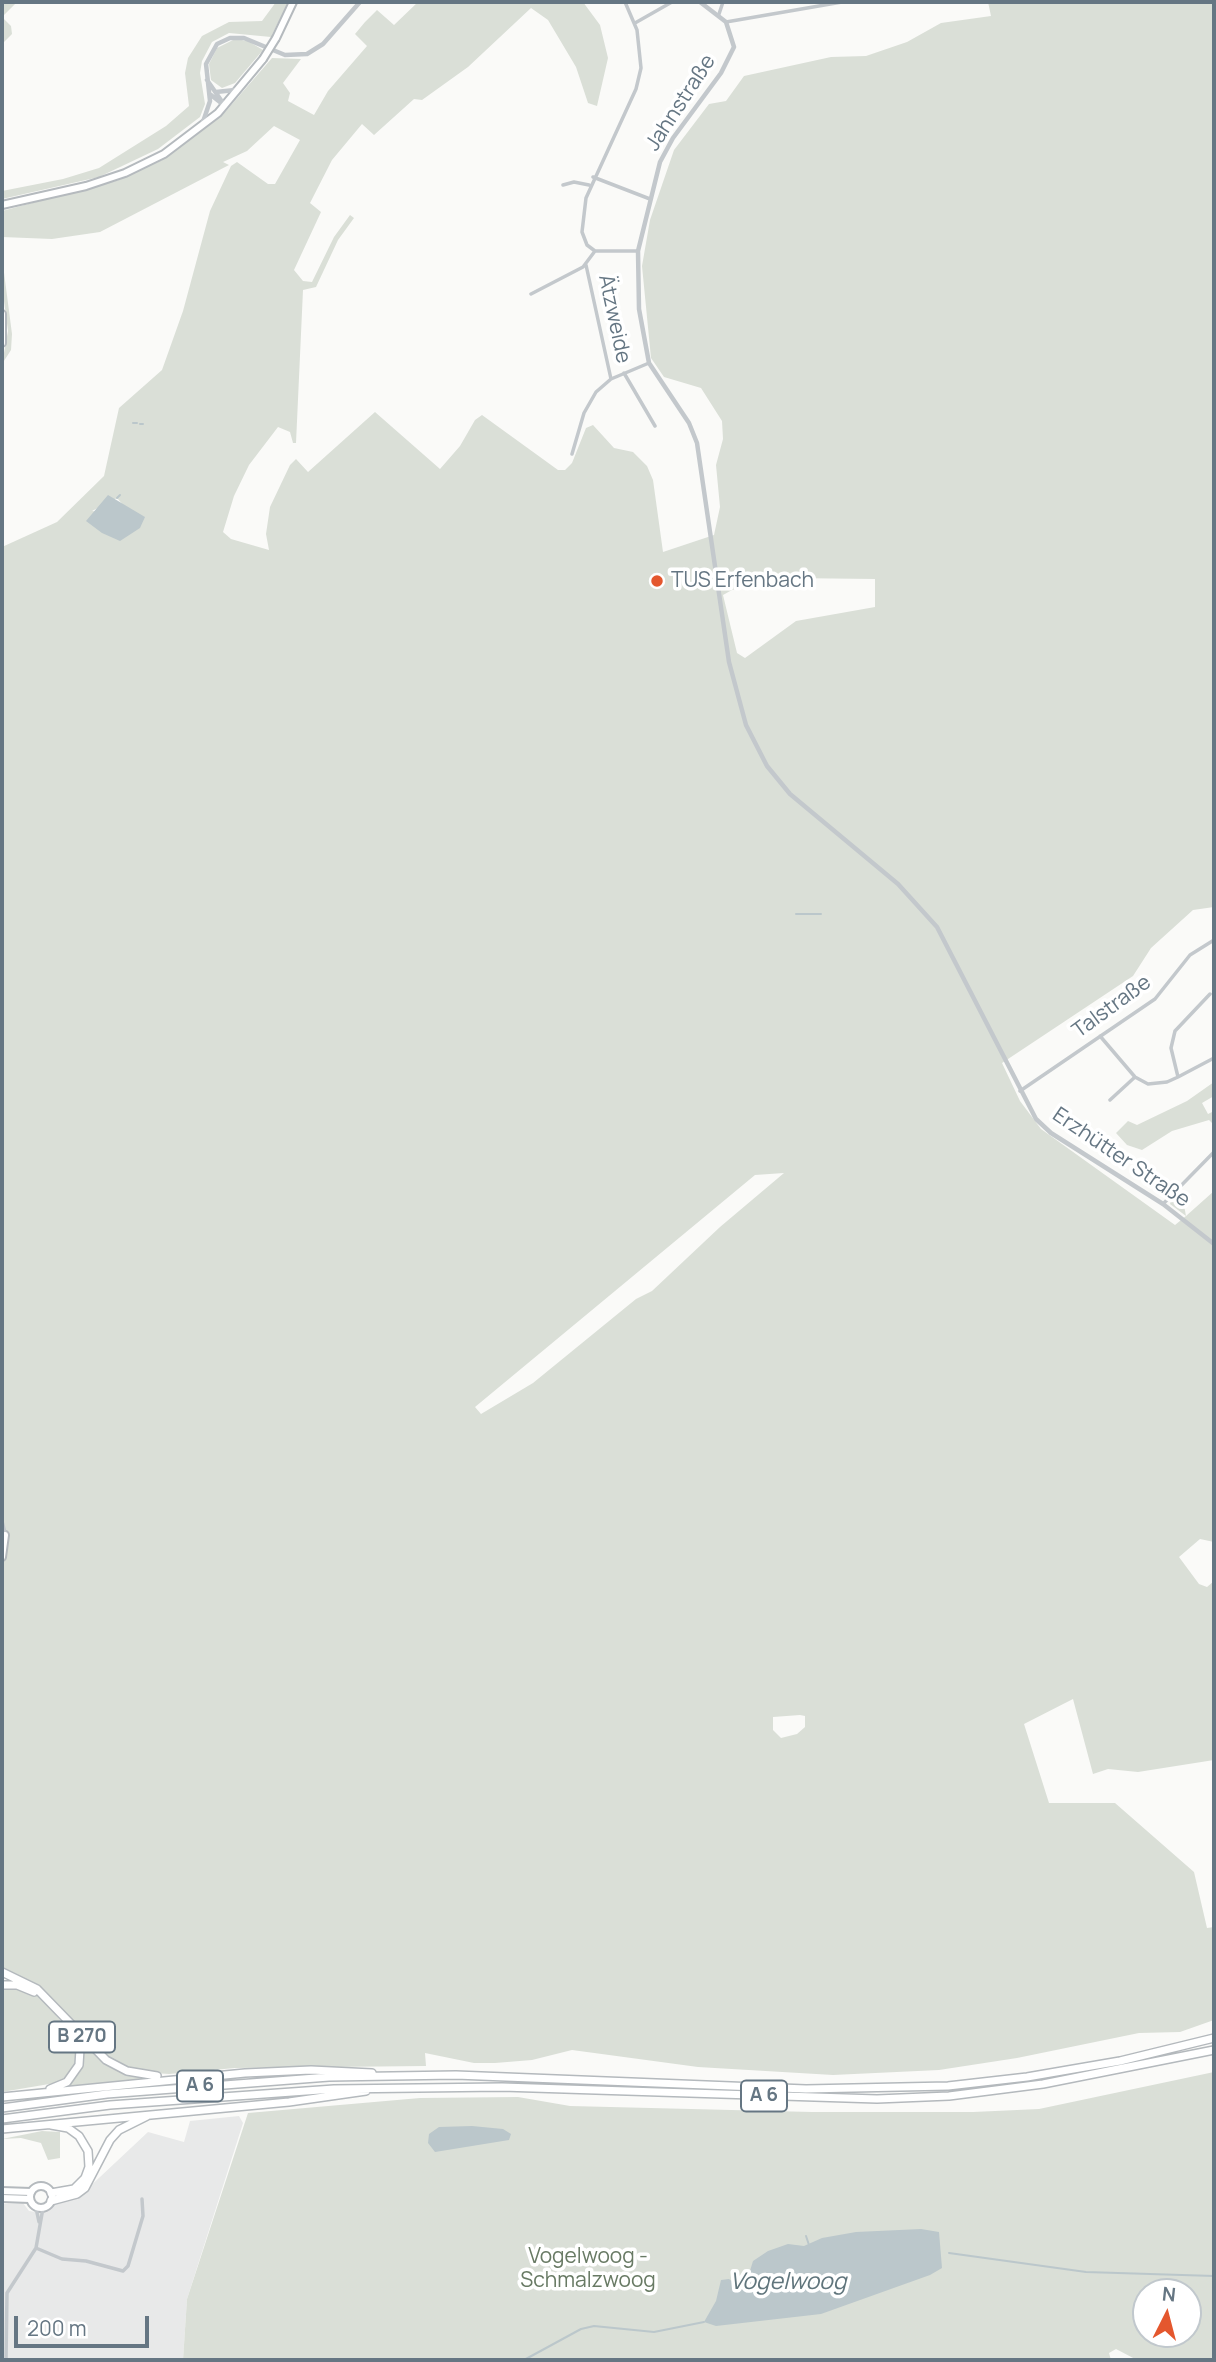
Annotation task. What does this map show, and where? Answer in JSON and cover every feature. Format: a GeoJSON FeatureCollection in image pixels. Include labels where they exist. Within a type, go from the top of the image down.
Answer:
{"type":"FeatureCollection","features":[{"type":"Feature","properties":{"kind":"highway","name":"B 270"},"geometry":{"type":"LineString","coordinates":[[2,1972],[37,1989],[106,2060],[140,2074],[175,2078]]}},
{"type":"Feature","properties":{"kind":"highway"},"geometry":{"type":"LineString","coordinates":[[2,1985],[27,1988],[44,1999],[72,2031],[80,2049],[79,2064],[66,2082],[26,2094]]}},
{"type":"Feature","properties":{"kind":"highway","name":"A 6"},"geometry":{"type":"LineString","coordinates":[[2,2108],[197,2086],[400,2077],[515,2077],[806,2089],[948,2086],[1027,2077],[1120,2061],[1214,2038]]}},
{"type":"Feature","properties":{"kind":"highway","name":"A 6"},"geometry":{"type":"LineString","coordinates":[[2,2119],[206,2096],[379,2088],[582,2089],[877,2099],[949,2096],[1026,2087],[1214,2050]]}},
{"type":"Feature","properties":{"kind":"highway"},"geometry":{"type":"LineString","coordinates":[[2,2097],[175,2078],[311,2070],[400,2077]]}},
{"type":"Feature","properties":{"kind":"highway","name":"A 6"},"geometry":{"type":"LineString","coordinates":[[44,2123],[289,2102],[379,2088]]}},
{"type":"Feature","properties":{"kind":"highway","name":"A 6"},"geometry":{"type":"LineString","coordinates":[[51,2197],[77,2194],[85,2188],[110,2140],[119,2130],[157,2112]]}},
{"type":"Feature","properties":{"kind":"highway"},"geometry":{"type":"LineString","coordinates":[[2,2129],[44,2123],[68,2128],[79,2136],[88,2151],[89,2167],[86,2178],[74,2189],[51,2197]]}},
{"type":"Feature","properties":{"kind":"main road"},"geometry":{"type":"LineString","coordinates":[[2,205],[71,191],[125,173],[163,154],[197,131],[225,106],[263,59],[293,2]]}},
{"type":"Feature","properties":{"kind":"main road"},"geometry":{"type":"LineString","coordinates":[[2,314],[2,343]]}},
{"type":"Feature","properties":{"kind":"main road"},"geometry":{"type":"LineString","coordinates":[[2,1544],[5,1535]]}},
{"type":"Feature","properties":{"kind":"main road"},"geometry":{"type":"LineString","coordinates":[[2,1557],[5,1535]]}},
{"type":"Feature","properties":{"kind":"main road"},"geometry":{"type":"LineString","coordinates":[[2,2191],[30,2196],[40,2208],[51,2197],[41,2186],[30,2196],[2,2198]]}},
{"type":"Feature","properties":{"kind":"street"},"geometry":{"type":"LineString","coordinates":[[197,131],[208,111],[209,92],[205,72],[211,51],[230,38],[249,38],[290,56],[307,54],[318,48],[360,2]]}},
{"type":"Feature","properties":{"kind":"street"},"geometry":{"type":"LineString","coordinates":[[625,2],[635,23],[642,57],[639,78],[589,185],[581,223],[587,245],[595,251],[638,251]]}},
{"type":"Feature","properties":{"kind":"street"},"geometry":{"type":"LineString","coordinates":[[635,23],[672,2]]}},
{"type":"Feature","properties":{"kind":"street"},"geometry":{"type":"LineString","coordinates":[[700,2],[726,22],[842,2]]}},
{"type":"Feature","properties":{"kind":"street"},"geometry":{"type":"LineString","coordinates":[[719,14],[723,2]]}},
{"type":"Feature","properties":{"kind":"street","name":"Jahnstraße"},"geometry":{"type":"LineString","coordinates":[[719,596],[697,443],[688,423],[649,363],[640,320],[638,251],[650,199],[666,149],[732,52],[734,40],[726,22]]}},
{"type":"Feature","properties":{"kind":"street"},"geometry":{"type":"LineString","coordinates":[[205,72],[225,106]]}},
{"type":"Feature","properties":{"kind":"street"},"geometry":{"type":"LineString","coordinates":[[216,92],[228,93],[242,87]]}},
{"type":"Feature","properties":{"kind":"street"},"geometry":{"type":"LineString","coordinates":[[209,92],[219,104],[225,106]]}},
{"type":"Feature","properties":{"kind":"street"},"geometry":{"type":"LineString","coordinates":[[593,177],[650,199]]}},
{"type":"Feature","properties":{"kind":"street"},"geometry":{"type":"LineString","coordinates":[[563,185],[574,182],[589,185]]}},
{"type":"Feature","properties":{"kind":"street"},"geometry":{"type":"LineString","coordinates":[[531,294],[586,265],[595,251]]}},
{"type":"Feature","properties":{"kind":"street","name":"Ätzweide"},"geometry":{"type":"LineString","coordinates":[[586,265],[611,379]]}},
{"type":"Feature","properties":{"kind":"street","name":"Ätzweide"},"geometry":{"type":"LineString","coordinates":[[572,454],[588,404],[611,379],[649,363]]}},
{"type":"Feature","properties":{"kind":"street","name":"Ätzweide"},"geometry":{"type":"LineString","coordinates":[[624,373],[655,426]]}},
{"type":"Feature","properties":{"kind":"street","name":"Erzhütter Straße"},"geometry":{"type":"LineString","coordinates":[[719,596],[736,692],[746,725],[767,766],[808,812],[898,884],[933,921],[957,961],[1032,1114],[1046,1129],[1163,1204],[1214,1244]]}},
{"type":"Feature","properties":{"kind":"street","name":"Talstraße"},"geometry":{"type":"LineString","coordinates":[[1020,1091],[1155,999],[1190,955],[1214,940]]}},
{"type":"Feature","properties":{"kind":"street"},"geometry":{"type":"LineString","coordinates":[[1178,1077],[1172,1059],[1171,1039],[1184,1020],[1210,994]]}},
{"type":"Feature","properties":{"kind":"street"},"geometry":{"type":"LineString","coordinates":[[1100,1036],[1135,1077],[1158,1085],[1214,1058]]}},
{"type":"Feature","properties":{"kind":"street"},"geometry":{"type":"LineString","coordinates":[[1110,1100],[1135,1077]]}},
{"type":"Feature","properties":{"kind":"street"},"geometry":{"type":"LineString","coordinates":[[1163,1204],[1214,1152]]}},
{"type":"Feature","properties":{"kind":"street"},"geometry":{"type":"LineString","coordinates":[[2,1523],[5,1535]]}},
{"type":"Feature","properties":{"kind":"street"},"geometry":{"type":"LineString","coordinates":[[36,2248],[62,2259],[86,2261],[123,2271],[128,2266],[143,2216],[142,2199]]}},
{"type":"Feature","properties":{"kind":"street"},"geometry":{"type":"LineString","coordinates":[[6,2360],[7,2293],[36,2248],[40,2208]]}},
{"type":"Feature","properties":{"kind":"shaded area"},"geometry":{"type":"Polygon","coordinates":[[[239,2116],[243,2123],[187,2299],[183,2360],[2,2360],[2,2204],[23,2203],[29,2211],[43,2213],[54,2204],[84,2192],[148,2132],[184,2142],[190,2121],[239,2116]]]}},
{"type":"Feature","properties":{"kind":"green space"},"geometry":{"type":"Polygon","coordinates":[[[2,2],[17,2],[2,17],[2,2]]]}},
{"type":"Feature","properties":{"kind":"green space"},"geometry":{"type":"Polygon","coordinates":[[[276,2],[288,2],[271,37],[229,33],[212,42],[202,61],[200,73],[205,104],[200,117],[158,149],[99,177],[2,199],[2,191],[63,179],[99,168],[166,126],[189,106],[185,73],[188,58],[202,36],[229,22],[262,21],[276,2]]]}},
{"type":"Feature","properties":{"kind":"green space"},"geometry":{"type":"Polygon","coordinates":[[[418,2],[583,2],[600,25],[608,58],[597,106],[588,103],[576,67],[548,20],[531,8],[468,67],[422,100],[414,99],[374,135],[362,124],[332,160],[310,203],[321,212],[294,270],[303,281],[312,282],[334,237],[350,215],[354,218],[338,240],[316,287],[303,290],[296,443],[293,443],[290,432],[278,427],[249,465],[234,496],[223,532],[231,539],[269,550],[266,534],[270,507],[290,465],[296,459],[308,472],[375,412],[440,469],[460,446],[475,420],[482,415],[558,470],[565,470],[572,463],[586,428],[593,425],[614,448],[633,452],[647,466],[653,480],[663,552],[714,535],[720,507],[716,465],[723,439],[722,421],[701,388],[664,377],[651,358],[642,266],[650,220],[674,150],[709,104],[726,101],[744,76],[831,57],[866,56],[907,42],[941,23],[991,16],[988,2],[1214,2],[1214,907],[1193,910],[1151,948],[1133,976],[1002,1063],[1020,1101],[1041,1129],[1175,1225],[1214,1191],[1214,1542],[1200,1539],[1179,1557],[1199,1584],[1207,1587],[1214,1581],[1214,1760],[1138,1772],[1108,1769],[1093,1774],[1073,1699],[1024,1724],[1049,1803],[1115,1803],[1194,1872],[1207,1928],[1214,1927],[1214,2020],[1180,2032],[1139,2033],[1017,2058],[939,2070],[833,2075],[698,2067],[572,2050],[532,2060],[495,2063],[474,2063],[425,2053],[426,2066],[235,2068],[169,2074],[140,2072],[118,2065],[93,2046],[48,1995],[2,1970],[2,547],[57,522],[104,476],[119,408],[162,370],[183,311],[210,211],[231,166],[237,162],[268,184],[275,184],[300,140],[274,126],[247,151],[223,162],[229,165],[100,232],[52,239],[2,237],[2,211],[119,180],[162,160],[226,111],[272,58],[301,59],[283,83],[290,93],[288,101],[314,115],[328,91],[367,46],[355,34],[365,22],[377,10],[394,25],[418,2]],[[117,498],[92,511],[144,517],[125,507],[117,498]],[[788,578],[732,590],[723,595],[737,653],[745,658],[796,621],[875,607],[875,579],[788,578]],[[784,1173],[755,1175],[475,1407],[481,1414],[533,1383],[636,1299],[652,1291],[720,1227],[784,1173]],[[805,1716],[773,1717],[773,1730],[781,1738],[797,1734],[805,1727],[805,1716]]]}},
{"type":"Feature","properties":{"kind":"green space"},"geometry":{"type":"Polygon","coordinates":[[[2,17],[11,26],[12,34],[2,44],[2,17]]]}},
{"type":"Feature","properties":{"kind":"green space"},"geometry":{"type":"Polygon","coordinates":[[[235,39],[248,41],[263,50],[235,83],[222,88],[211,80],[209,64],[217,48],[235,39]]]}},
{"type":"Feature","properties":{"kind":"green space"},"geometry":{"type":"Polygon","coordinates":[[[2,257],[12,334],[11,350],[2,364],[8,331],[2,286],[2,257]]]}},
{"type":"Feature","properties":{"kind":"green space"},"geometry":{"type":"Polygon","coordinates":[[[1214,1082],[1214,1096],[1202,1103],[1208,1114],[1214,1111],[1213,1124],[1209,1120],[1172,1131],[1142,1150],[1127,1145],[1116,1133],[1128,1121],[1137,1125],[1187,1101],[1214,1082]]]}},
{"type":"Feature","properties":{"kind":"green space"},"geometry":{"type":"Polygon","coordinates":[[[1173,1196],[1183,1200],[1186,1216],[1170,1204],[1173,1196]]]}},
{"type":"Feature","properties":{"kind":"green space"},"geometry":{"type":"Polygon","coordinates":[[[2,1988],[31,1991],[45,2002],[71,2033],[77,2047],[76,2064],[61,2082],[2,2092],[2,1988]]]}},
{"type":"Feature","properties":{"kind":"green space"},"geometry":{"type":"Polygon","coordinates":[[[83,2043],[110,2066],[144,2079],[68,2086],[80,2072],[83,2043]]]}},
{"type":"Feature","properties":{"kind":"green space","name":"Vogelwoog - Schmalzwoog"},"geometry":{"type":"Polygon","coordinates":[[[1214,2072],[1214,2360],[1137,2360],[1116,2349],[1109,2353],[1111,2360],[183,2360],[187,2299],[248,2113],[420,2098],[518,2097],[570,2106],[812,2112],[973,2112],[1039,2109],[1214,2072]]]}},
{"type":"Feature","properties":{"kind":"green space"},"geometry":{"type":"Polygon","coordinates":[[[42,2131],[60,2132],[60,2158],[48,2160],[41,2143],[21,2138],[2,2139],[42,2131]]]}},
{"type":"Feature","properties":{"kind":"water"},"geometry":{"type":"Polygon","coordinates":[[[108,495],[145,517],[140,528],[120,541],[102,533],[86,521],[108,495]]]}},
{"type":"Feature","properties":{"kind":"water"},"geometry":{"type":"Polygon","coordinates":[[[439,2127],[503,2129],[511,2134],[509,2140],[435,2152],[428,2143],[429,2134],[439,2127]]]}},
{"type":"Feature","properties":{"kind":"water","name":"Vogelwoog"},"geometry":{"type":"Polygon","coordinates":[[[921,2229],[939,2232],[942,2268],[930,2275],[821,2314],[716,2326],[704,2322],[716,2301],[721,2280],[729,2279],[734,2283],[744,2278],[749,2274],[753,2261],[768,2251],[788,2244],[804,2246],[822,2238],[856,2232],[921,2229]]]}},
{"type":"Feature","properties":{"kind":"waterway"},"geometry":{"type":"LineString","coordinates":[[117,498],[120,495]]}},
{"type":"Feature","properties":{"kind":"waterway"},"geometry":{"type":"LineString","coordinates":[[796,914],[821,914]]}},
{"type":"Feature","properties":{"kind":"waterway"},"geometry":{"type":"LineString","coordinates":[[806,2236],[809,2245]]}},
{"type":"Feature","properties":{"kind":"waterway"},"geometry":{"type":"LineString","coordinates":[[949,2253],[1086,2272],[1214,2276]]}},
{"type":"Feature","properties":{"kind":"waterway"},"geometry":{"type":"LineString","coordinates":[[524,2360],[581,2329],[594,2326],[654,2332],[704,2322]]}},
{"type":"Feature","properties":{"kind":"place","name":"TUS Erfenbach"},"geometry":{"type":"Point","coordinates":[657,581]}}]}
